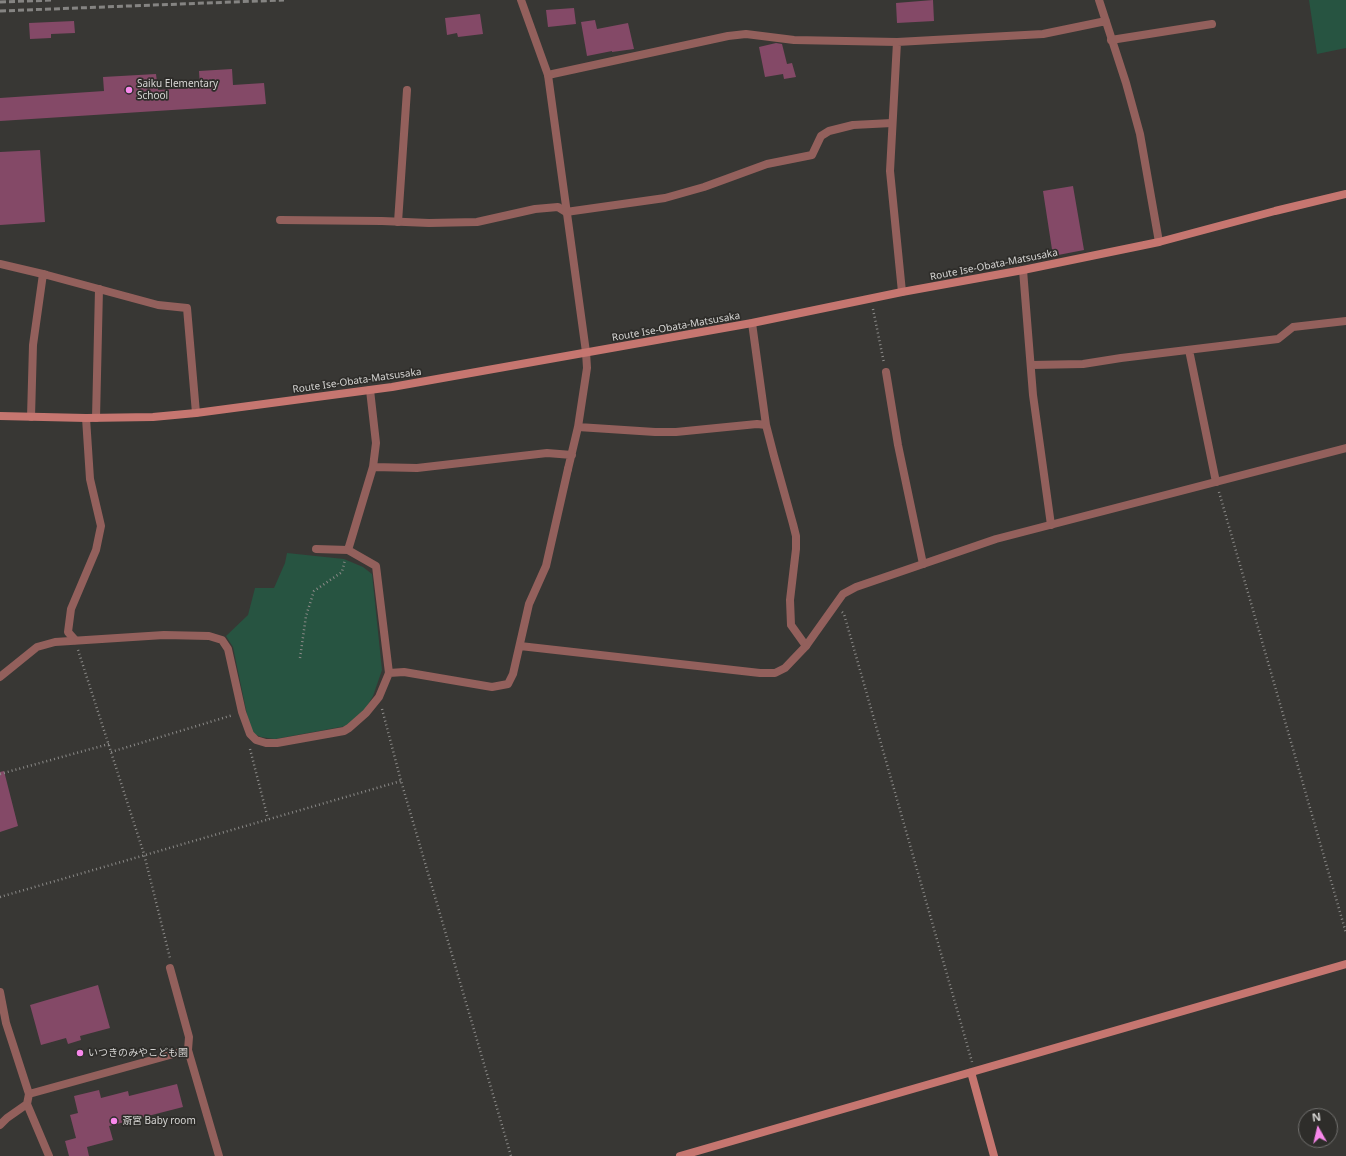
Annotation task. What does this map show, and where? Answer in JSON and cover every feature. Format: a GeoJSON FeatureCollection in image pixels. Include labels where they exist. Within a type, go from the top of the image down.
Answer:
{"type":"FeatureCollection","features":[{"type":"Feature","properties":{"kind":"main road","name":"Route Ise-Obata-Matsusaka"},"geometry":{"type":"LineString","coordinates":[[0,416],[86,418],[153,417],[196,413],[370,390],[752,323],[870,298],[1023,270],[1159,242],[1346,194]]}},
{"type":"Feature","properties":{"kind":"main road"},"geometry":{"type":"LineString","coordinates":[[680,1156],[1346,964]]}},
{"type":"Feature","properties":{"kind":"main road"},"geometry":{"type":"LineString","coordinates":[[973,1072],[994,1156]]}},
{"type":"Feature","properties":{"kind":"street"},"geometry":{"type":"LineString","coordinates":[[389,673],[404,672],[492,687],[508,684],[513,674],[530,604],[546,566],[578,427],[588,368],[586,352],[548,75],[521,0]]}},
{"type":"Feature","properties":{"kind":"street"},"geometry":{"type":"LineString","coordinates":[[1099,0],[1126,83],[1140,134],[1159,242]]}},
{"type":"Feature","properties":{"kind":"street"},"geometry":{"type":"LineString","coordinates":[[548,75],[728,36],[746,34],[794,40],[896,42],[1043,34],[1106,21]]}},
{"type":"Feature","properties":{"kind":"street"},"geometry":{"type":"LineString","coordinates":[[1111,40],[1212,24]]}},
{"type":"Feature","properties":{"kind":"street"},"geometry":{"type":"LineString","coordinates":[[896,42],[890,171],[902,292]]}},
{"type":"Feature","properties":{"kind":"street"},"geometry":{"type":"LineString","coordinates":[[398,222],[407,90]]}},
{"type":"Feature","properties":{"kind":"street"},"geometry":{"type":"LineString","coordinates":[[280,220],[429,223],[477,222],[535,209],[558,207],[566,212],[665,198],[704,187],[767,164],[812,154],[821,136],[829,131],[853,125],[892,123]]}},
{"type":"Feature","properties":{"kind":"street"},"geometry":{"type":"LineString","coordinates":[[0,264],[158,305],[187,308],[196,413]]}},
{"type":"Feature","properties":{"kind":"street"},"geometry":{"type":"LineString","coordinates":[[1023,270],[1033,395],[1051,525]]}},
{"type":"Feature","properties":{"kind":"street"},"geometry":{"type":"LineString","coordinates":[[31,417],[33,345],[43,274]]}},
{"type":"Feature","properties":{"kind":"street"},"geometry":{"type":"LineString","coordinates":[[96,418],[99,289]]}},
{"type":"Feature","properties":{"kind":"street"},"geometry":{"type":"LineString","coordinates":[[1031,365],[1083,364],[1278,339],[1293,327],[1346,321]]}},
{"type":"Feature","properties":{"kind":"street"},"geometry":{"type":"LineString","coordinates":[[752,323],[766,425],[796,536],[796,550],[790,600],[791,625],[806,646]]}},
{"type":"Feature","properties":{"kind":"street"},"geometry":{"type":"LineString","coordinates":[[1189,350],[1216,482]]}},
{"type":"Feature","properties":{"kind":"street"},"geometry":{"type":"LineString","coordinates":[[886,372],[898,445],[924,564]]}},
{"type":"Feature","properties":{"kind":"street"},"geometry":{"type":"LineString","coordinates":[[348,550],[373,467],[376,443],[370,390]]}},
{"type":"Feature","properties":{"kind":"street"},"geometry":{"type":"LineString","coordinates":[[75,640],[68,632],[71,609],[96,550],[100,526],[90,479],[86,418]]}},
{"type":"Feature","properties":{"kind":"street"},"geometry":{"type":"LineString","coordinates":[[578,427],[669,432],[757,424],[766,425]]}},
{"type":"Feature","properties":{"kind":"street"},"geometry":{"type":"LineString","coordinates":[[520,646],[760,673],[775,673],[785,668],[806,646],[843,594],[856,588],[996,539],[1346,448]]}},
{"type":"Feature","properties":{"kind":"street"},"geometry":{"type":"LineString","coordinates":[[373,467],[417,468],[547,453],[572,455]]}},
{"type":"Feature","properties":{"kind":"street"},"geometry":{"type":"LineString","coordinates":[[0,678],[37,647],[55,642],[164,635],[209,636],[222,640],[228,649],[242,712],[250,734],[256,740],[277,743],[350,728],[379,697],[389,673],[376,566],[348,550],[316,549]]}},
{"type":"Feature","properties":{"kind":"street"},"geometry":{"type":"LineString","coordinates":[[170,968],[189,1037],[188,1050],[219,1156]]}},
{"type":"Feature","properties":{"kind":"street"},"geometry":{"type":"LineString","coordinates":[[0,992],[6,1023],[29,1094],[27,1104],[49,1156]]}},
{"type":"Feature","properties":{"kind":"street"},"geometry":{"type":"LineString","coordinates":[[29,1094],[188,1050]]}},
{"type":"Feature","properties":{"kind":"street"},"geometry":{"type":"LineString","coordinates":[[0,1126],[7,1118],[27,1104]]}},
{"type":"Feature","properties":{"kind":"path"},"geometry":{"type":"LineString","coordinates":[[870,298],[886,372]]}},
{"type":"Feature","properties":{"kind":"path"},"geometry":{"type":"LineString","coordinates":[[1216,482],[1346,933]]}},
{"type":"Feature","properties":{"kind":"path"},"geometry":{"type":"LineString","coordinates":[[300,658],[306,616],[314,590],[342,572],[348,550]]}},
{"type":"Feature","properties":{"kind":"path"},"geometry":{"type":"LineString","coordinates":[[835,604],[844,614],[973,1072]]}},
{"type":"Feature","properties":{"kind":"path"},"geometry":{"type":"LineString","coordinates":[[75,640],[144,854],[171,960],[170,968]]}},
{"type":"Feature","properties":{"kind":"path"},"geometry":{"type":"LineString","coordinates":[[379,697],[401,780],[511,1156]]}},
{"type":"Feature","properties":{"kind":"path"},"geometry":{"type":"LineString","coordinates":[[111,752],[242,712]]}},
{"type":"Feature","properties":{"kind":"path"},"geometry":{"type":"LineString","coordinates":[[250,734],[249,744],[268,819]]}},
{"type":"Feature","properties":{"kind":"path"},"geometry":{"type":"LineString","coordinates":[[0,774],[109,744]]}},
{"type":"Feature","properties":{"kind":"path"},"geometry":{"type":"LineString","coordinates":[[0,896],[401,780]]}},
{"type":"Feature","properties":{"kind":"green space"},"geometry":{"type":"Polygon","coordinates":[[[1309,0],[1346,0],[1346,48],[1317,54],[1309,0]]]}},
{"type":"Feature","properties":{"kind":"green space"},"geometry":{"type":"Polygon","coordinates":[[[287,553],[344,559],[363,567],[372,574],[382,670],[373,696],[366,708],[346,726],[275,739],[261,737],[254,734],[250,729],[233,647],[226,636],[248,615],[255,588],[274,588],[285,563],[287,553]]]}},
{"type":"Feature","properties":{"kind":"building"},"geometry":{"type":"Polygon","coordinates":[[[933,0],[934,21],[897,23],[896,3],[933,0]]]}},
{"type":"Feature","properties":{"kind":"building"},"geometry":{"type":"Polygon","coordinates":[[[574,8],[576,24],[548,27],[546,10],[574,8]]]}},
{"type":"Feature","properties":{"kind":"building"},"geometry":{"type":"Polygon","coordinates":[[[480,14],[483,34],[458,37],[457,33],[447,35],[445,18],[480,14]]]}},
{"type":"Feature","properties":{"kind":"building"},"geometry":{"type":"Polygon","coordinates":[[[595,20],[597,29],[628,23],[634,49],[612,51],[587,56],[581,22],[595,20]]]}},
{"type":"Feature","properties":{"kind":"building"},"geometry":{"type":"Polygon","coordinates":[[[74,21],[75,33],[51,34],[51,38],[30,39],[29,23],[74,21]]]}},
{"type":"Feature","properties":{"kind":"building"},"geometry":{"type":"Polygon","coordinates":[[[776,43],[782,44],[787,64],[792,63],[796,77],[784,79],[783,74],[765,77],[759,47],[776,43]]]}},
{"type":"Feature","properties":{"kind":"building"},"geometry":{"type":"Polygon","coordinates":[[[232,69],[233,85],[264,83],[266,104],[0,121],[0,98],[104,91],[103,77],[156,74],[158,90],[200,87],[199,71],[232,69]]]}},
{"type":"Feature","properties":{"kind":"building"},"geometry":{"type":"Polygon","coordinates":[[[40,150],[45,222],[0,225],[0,152],[40,150]]]}},
{"type":"Feature","properties":{"kind":"building"},"geometry":{"type":"Polygon","coordinates":[[[1073,186],[1084,250],[1053,256],[1043,191],[1073,186]]]}},
{"type":"Feature","properties":{"kind":"building"},"geometry":{"type":"Polygon","coordinates":[[[4,771],[18,826],[0,832],[0,772],[4,771]]]}},
{"type":"Feature","properties":{"kind":"building","name":"いつきのみやこども園"},"geometry":{"type":"Polygon","coordinates":[[[98,985],[110,1028],[80,1036],[81,1040],[68,1044],[66,1038],[41,1045],[30,1005],[98,985]]]}},
{"type":"Feature","properties":{"kind":"building"},"geometry":{"type":"Polygon","coordinates":[[[177,1084],[183,1107],[109,1126],[113,1140],[87,1147],[89,1156],[69,1156],[65,1141],[76,1138],[70,1115],[78,1113],[74,1096],[99,1090],[101,1098],[128,1091],[129,1096],[177,1084]]]}},
{"type":"Feature","properties":{"kind":"railway"},"geometry":{"type":"LineString","coordinates":[[0,2],[54,0]]}},
{"type":"Feature","properties":{"kind":"railway"},"geometry":{"type":"LineString","coordinates":[[0,11],[284,0]]}},
{"type":"Feature","properties":{"kind":"place","name":"Saiku Elementary School"},"geometry":{"type":"Point","coordinates":[129,90]}},
{"type":"Feature","properties":{"kind":"place","name":"いつきのみやこども園"},"geometry":{"type":"Point","coordinates":[80,1053]}},
{"type":"Feature","properties":{"kind":"place","name":"斎宮 Baby room"},"geometry":{"type":"Point","coordinates":[114,1121]}}]}
